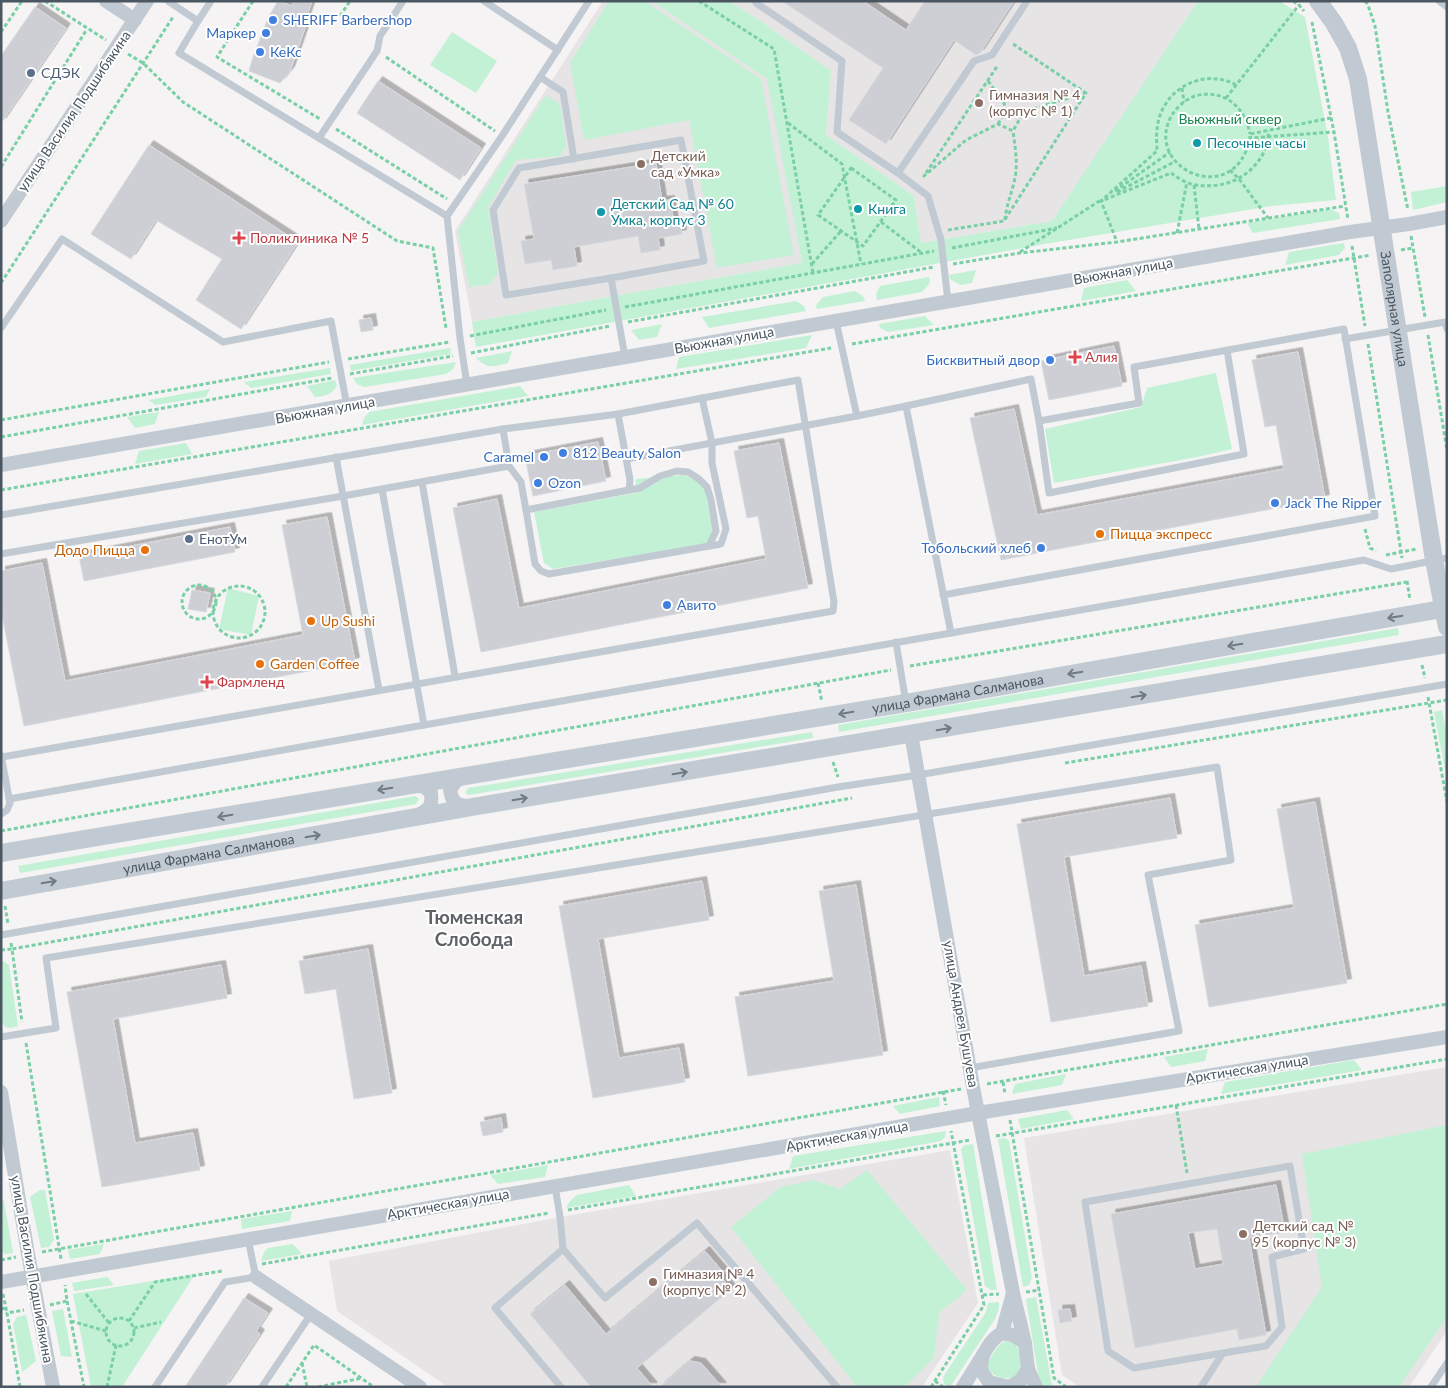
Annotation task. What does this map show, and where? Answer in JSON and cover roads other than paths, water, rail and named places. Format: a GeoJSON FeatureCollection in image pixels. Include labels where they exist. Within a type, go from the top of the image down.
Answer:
{"type":"FeatureCollection","features":[{"type":"Feature","properties":{"kind":"street"},"geometry":{"type":"LineString","coordinates":[[106,1],[135,20]]}},
{"type":"Feature","properties":{"kind":"street","name":"улица Василия Подшибякина"},"geometry":{"type":"LineString","coordinates":[[1,221],[147,1]]}},
{"type":"Feature","properties":{"kind":"street","name":"Заполярная улица"},"geometry":{"type":"LineString","coordinates":[[1318,1],[1334,23],[1348,48],[1358,78],[1385,252],[1438,555],[1447,627]]}},
{"type":"Feature","properties":{"kind":"street","name":"Вьюжная улица"},"geometry":{"type":"LineString","coordinates":[[1,465],[1350,232],[1447,217]]}},
{"type":"Feature","properties":{"kind":"street","name":"улица Фармана Салманова"},"geometry":{"type":"LineString","coordinates":[[1,853],[906,703],[1445,608]]}},
{"type":"Feature","properties":{"kind":"street","name":"улица Фармана Салманова"},"geometry":{"type":"LineString","coordinates":[[2,891],[472,807],[1447,644]]}},
{"type":"Feature","properties":{"kind":"street","name":"улица Андрея Бушуева"},"geometry":{"type":"LineString","coordinates":[[911,734],[973,1087],[1013,1293],[1025,1344]]}},
{"type":"Feature","properties":{"kind":"street"},"geometry":{"type":"LineString","coordinates":[[468,775],[455,782],[450,790],[452,798],[457,804],[472,807]]}},
{"type":"Feature","properties":{"kind":"street"},"geometry":{"type":"LineString","coordinates":[[410,785],[425,787],[431,793],[432,801],[429,809],[416,817]]}},
{"type":"Feature","properties":{"kind":"street","name":"Арктическая улица"},"geometry":{"type":"LineString","coordinates":[[1,1282],[978,1113],[1447,1037]]}},
{"type":"Feature","properties":{"kind":"street","name":"улица Василия Подшибякина"},"geometry":{"type":"LineString","coordinates":[[1,1092],[28,1254],[53,1387]]}},
{"type":"Feature","properties":{"kind":"street"},"geometry":{"type":"LineString","coordinates":[[255,1271],[311,1314],[420,1387]]}},
{"type":"Feature","properties":{"kind":"street"},"geometry":{"type":"LineString","coordinates":[[1002,1333],[1013,1293]]}},
{"type":"Feature","properties":{"kind":"street"},"geometry":{"type":"LineString","coordinates":[[963,1387],[995,1337],[1002,1333],[1013,1335],[1025,1344],[1028,1369],[1036,1387]]}},
{"type":"Feature","properties":{"kind":"street"},"geometry":{"type":"LineString","coordinates":[[983,1355],[983,1384],[1009,1387],[1021,1380],[1028,1369]]}},
{"type":"Feature","properties":{"kind":"lane"},"geometry":{"type":"LineString","coordinates":[[168,1],[198,21]]}},
{"type":"Feature","properties":{"kind":"lane"},"geometry":{"type":"LineString","coordinates":[[211,1],[179,52],[447,216]]}},
{"type":"Feature","properties":{"kind":"lane"},"geometry":{"type":"LineString","coordinates":[[319,138],[377,52],[380,36],[404,1]]}},
{"type":"Feature","properties":{"kind":"lane"},"geometry":{"type":"LineString","coordinates":[[484,1],[558,50]]}},
{"type":"Feature","properties":{"kind":"lane"},"geometry":{"type":"LineString","coordinates":[[467,385],[447,216],[502,136],[589,1]]}},
{"type":"Feature","properties":{"kind":"lane"},"geometry":{"type":"LineString","coordinates":[[757,1],[756,3],[842,61],[836,132],[898,173],[928,196],[942,249],[948,301]]}},
{"type":"Feature","properties":{"kind":"lane"},"geometry":{"type":"LineString","coordinates":[[898,173],[974,61],[992,55],[1027,1]]}},
{"type":"Feature","properties":{"kind":"lane"},"geometry":{"type":"LineString","coordinates":[[1439,1],[1447,7]]}},
{"type":"Feature","properties":{"kind":"lane"},"geometry":{"type":"LineString","coordinates":[[540,77],[563,92],[574,159]]}},
{"type":"Feature","properties":{"kind":"lane"},"geometry":{"type":"LineString","coordinates":[[682,140],[704,261],[506,295],[493,210],[519,168],[574,159],[682,140]]}},
{"type":"Feature","properties":{"kind":"lane"},"geometry":{"type":"LineString","coordinates":[[1,328],[62,239],[223,342],[331,321],[347,406]]}},
{"type":"Feature","properties":{"kind":"lane"},"geometry":{"type":"LineString","coordinates":[[611,278],[626,357]]}},
{"type":"Feature","properties":{"kind":"lane"},"geometry":{"type":"LineString","coordinates":[[836,321],[857,416]]}},
{"type":"Feature","properties":{"kind":"lane"},"geometry":{"type":"LineString","coordinates":[[1345,339],[1445,322],[1447,329]]}},
{"type":"Feature","properties":{"kind":"lane"},"geometry":{"type":"LineString","coordinates":[[943,594],[1375,516],[1344,329],[1134,366],[1139,403],[1039,421]]}},
{"type":"Feature","properties":{"kind":"lane"},"geometry":{"type":"LineString","coordinates":[[626,459],[857,416],[1031,379],[1049,493],[1244,454],[1227,350]]}},
{"type":"Feature","properties":{"kind":"lane"},"geometry":{"type":"LineString","coordinates":[[1,515],[504,429],[618,414],[798,380],[834,602],[833,611],[2,756],[10,799],[9,807],[1,814]]}},
{"type":"Feature","properties":{"kind":"lane"},"geometry":{"type":"LineString","coordinates":[[504,429],[509,466],[521,482],[535,564],[541,571],[549,574],[721,544],[726,529],[712,463],[712,443],[702,398]]}},
{"type":"Feature","properties":{"kind":"lane"},"geometry":{"type":"LineString","coordinates":[[906,406],[951,633]]}},
{"type":"Feature","properties":{"kind":"lane"},"geometry":{"type":"LineString","coordinates":[[618,414],[630,480],[629,490]]}},
{"type":"Feature","properties":{"kind":"lane"},"geometry":{"type":"LineString","coordinates":[[336,457],[379,690]]}},
{"type":"Feature","properties":{"kind":"lane"},"geometry":{"type":"LineString","coordinates":[[1,554],[509,466]]}},
{"type":"Feature","properties":{"kind":"lane"},"geometry":{"type":"LineString","coordinates":[[526,510],[640,488],[660,476],[677,471],[688,472],[707,487],[711,500],[716,530],[709,546]]}},
{"type":"Feature","properties":{"kind":"lane"},"geometry":{"type":"LineString","coordinates":[[422,482],[454,676]]}},
{"type":"Feature","properties":{"kind":"lane"},"geometry":{"type":"LineString","coordinates":[[382,489],[424,725]]}},
{"type":"Feature","properties":{"kind":"lane"},"geometry":{"type":"LineString","coordinates":[[10,799],[1364,560],[1391,569],[1405,567],[1438,555]]}},
{"type":"Feature","properties":{"kind":"lane"},"geometry":{"type":"LineString","coordinates":[[896,642],[906,703]]}},
{"type":"Feature","properties":{"kind":"lane"},"geometry":{"type":"LineString","coordinates":[[1,935],[818,791],[1447,684]]}},
{"type":"Feature","properties":{"kind":"lane"},"geometry":{"type":"LineString","coordinates":[[1,1037],[56,1028],[46,958],[1216,766],[1231,860],[1148,875],[1179,1031],[970,1068]]}},
{"type":"Feature","properties":{"kind":"lane"},"geometry":{"type":"LineString","coordinates":[[1202,1387],[1223,1353],[1266,1346],[1282,1327],[1272,1256],[1304,1249],[1290,1166],[1084,1202],[1108,1351],[1134,1368],[1223,1353]]}},
{"type":"Feature","properties":{"kind":"lane"},"geometry":{"type":"LineString","coordinates":[[556,1186],[563,1249],[605,1298],[698,1223],[837,1387]]}},
{"type":"Feature","properties":{"kind":"lane"},"geometry":{"type":"LineString","coordinates":[[155,1387],[225,1282],[255,1271],[248,1239]]}},
{"type":"Feature","properties":{"kind":"lane"},"geometry":{"type":"LineString","coordinates":[[561,1387],[495,1308],[563,1249]]}},
{"type":"Feature","properties":{"kind":"lane"},"geometry":{"type":"LineString","coordinates":[[262,1387],[311,1314]]}},
{"type":"Feature","properties":{"kind":"lane"},"geometry":{"type":"LineString","coordinates":[[1431,1387],[1447,1363]]}},
{"type":"Feature","properties":{"kind":"place","name":"SHERIFF Barbershop"},"geometry":{"type":"Point","coordinates":[273,20]}},
{"type":"Feature","properties":{"kind":"place","name":"Маркер"},"geometry":{"type":"Point","coordinates":[266,33]}},
{"type":"Feature","properties":{"kind":"place","name":"КеКс"},"geometry":{"type":"Point","coordinates":[260,52]}},
{"type":"Feature","properties":{"kind":"place","name":"СДЭК"},"geometry":{"type":"Point","coordinates":[31,73]}},
{"type":"Feature","properties":{"kind":"place","name":"Гимназия № 4 (корпус № 1)"},"geometry":{"type":"Point","coordinates":[979,103]}},
{"type":"Feature","properties":{"kind":"place","name":"Песочные часы"},"geometry":{"type":"Point","coordinates":[1197,143]}},
{"type":"Feature","properties":{"kind":"place","name":"Детский сад «Умка»"},"geometry":{"type":"Point","coordinates":[641,164]}},
{"type":"Feature","properties":{"kind":"place","name":"Книга"},"geometry":{"type":"Point","coordinates":[858,209]}},
{"type":"Feature","properties":{"kind":"place","name":"Детский Сад № 60 Умка, корпус 3"},"geometry":{"type":"Point","coordinates":[601,212]}},
{"type":"Feature","properties":{"kind":"place","name":"Поликлиника № 5"},"geometry":{"type":"Point","coordinates":[239,238]}},
{"type":"Feature","properties":{"kind":"place","name":"Алия"},"geometry":{"type":"Point","coordinates":[1075,357]}},
{"type":"Feature","properties":{"kind":"place","name":"Бисквитный двор"},"geometry":{"type":"Point","coordinates":[1050,360]}},
{"type":"Feature","properties":{"kind":"place","name":"812 Beauty Salon"},"geometry":{"type":"Point","coordinates":[563,453]}},
{"type":"Feature","properties":{"kind":"place","name":"Caramel"},"geometry":{"type":"Point","coordinates":[544,457]}},
{"type":"Feature","properties":{"kind":"place","name":"Ozon"},"geometry":{"type":"Point","coordinates":[538,483]}},
{"type":"Feature","properties":{"kind":"place","name":"Jack The Ripper"},"geometry":{"type":"Point","coordinates":[1275,503]}},
{"type":"Feature","properties":{"kind":"place","name":"Пицца экспресс"},"geometry":{"type":"Point","coordinates":[1100,534]}},
{"type":"Feature","properties":{"kind":"place","name":"ЕнотУм"},"geometry":{"type":"Point","coordinates":[189,539]}},
{"type":"Feature","properties":{"kind":"place","name":"Тобольский хлеб"},"geometry":{"type":"Point","coordinates":[1041,548]}},
{"type":"Feature","properties":{"kind":"place","name":"Додо Пицца"},"geometry":{"type":"Point","coordinates":[145,550]}},
{"type":"Feature","properties":{"kind":"place","name":"Авито"},"geometry":{"type":"Point","coordinates":[667,605]}},
{"type":"Feature","properties":{"kind":"place","name":"Up Sushi"},"geometry":{"type":"Point","coordinates":[311,621]}},
{"type":"Feature","properties":{"kind":"place","name":"Garden Coffee"},"geometry":{"type":"Point","coordinates":[260,664]}},
{"type":"Feature","properties":{"kind":"place","name":"Фармленд"},"geometry":{"type":"Point","coordinates":[207,682]}},
{"type":"Feature","properties":{"kind":"place","name":"Детский сад № 95 (корпус № 3)"},"geometry":{"type":"Point","coordinates":[1243,1234]}},
{"type":"Feature","properties":{"kind":"place","name":"Гимназия № 4 (корпус № 2)"},"geometry":{"type":"Point","coordinates":[653,1282]}},
{"type":"Feature","properties":{"kind":"district","name":"Тюменская Слобода"},"geometry":{"type":"Point","coordinates":[474,928]}},
{"type":"Feature","properties":{"kind":"park label","name":"Вьюжный сквер"},"geometry":{"type":"Point","coordinates":[1230,119]}}]}
